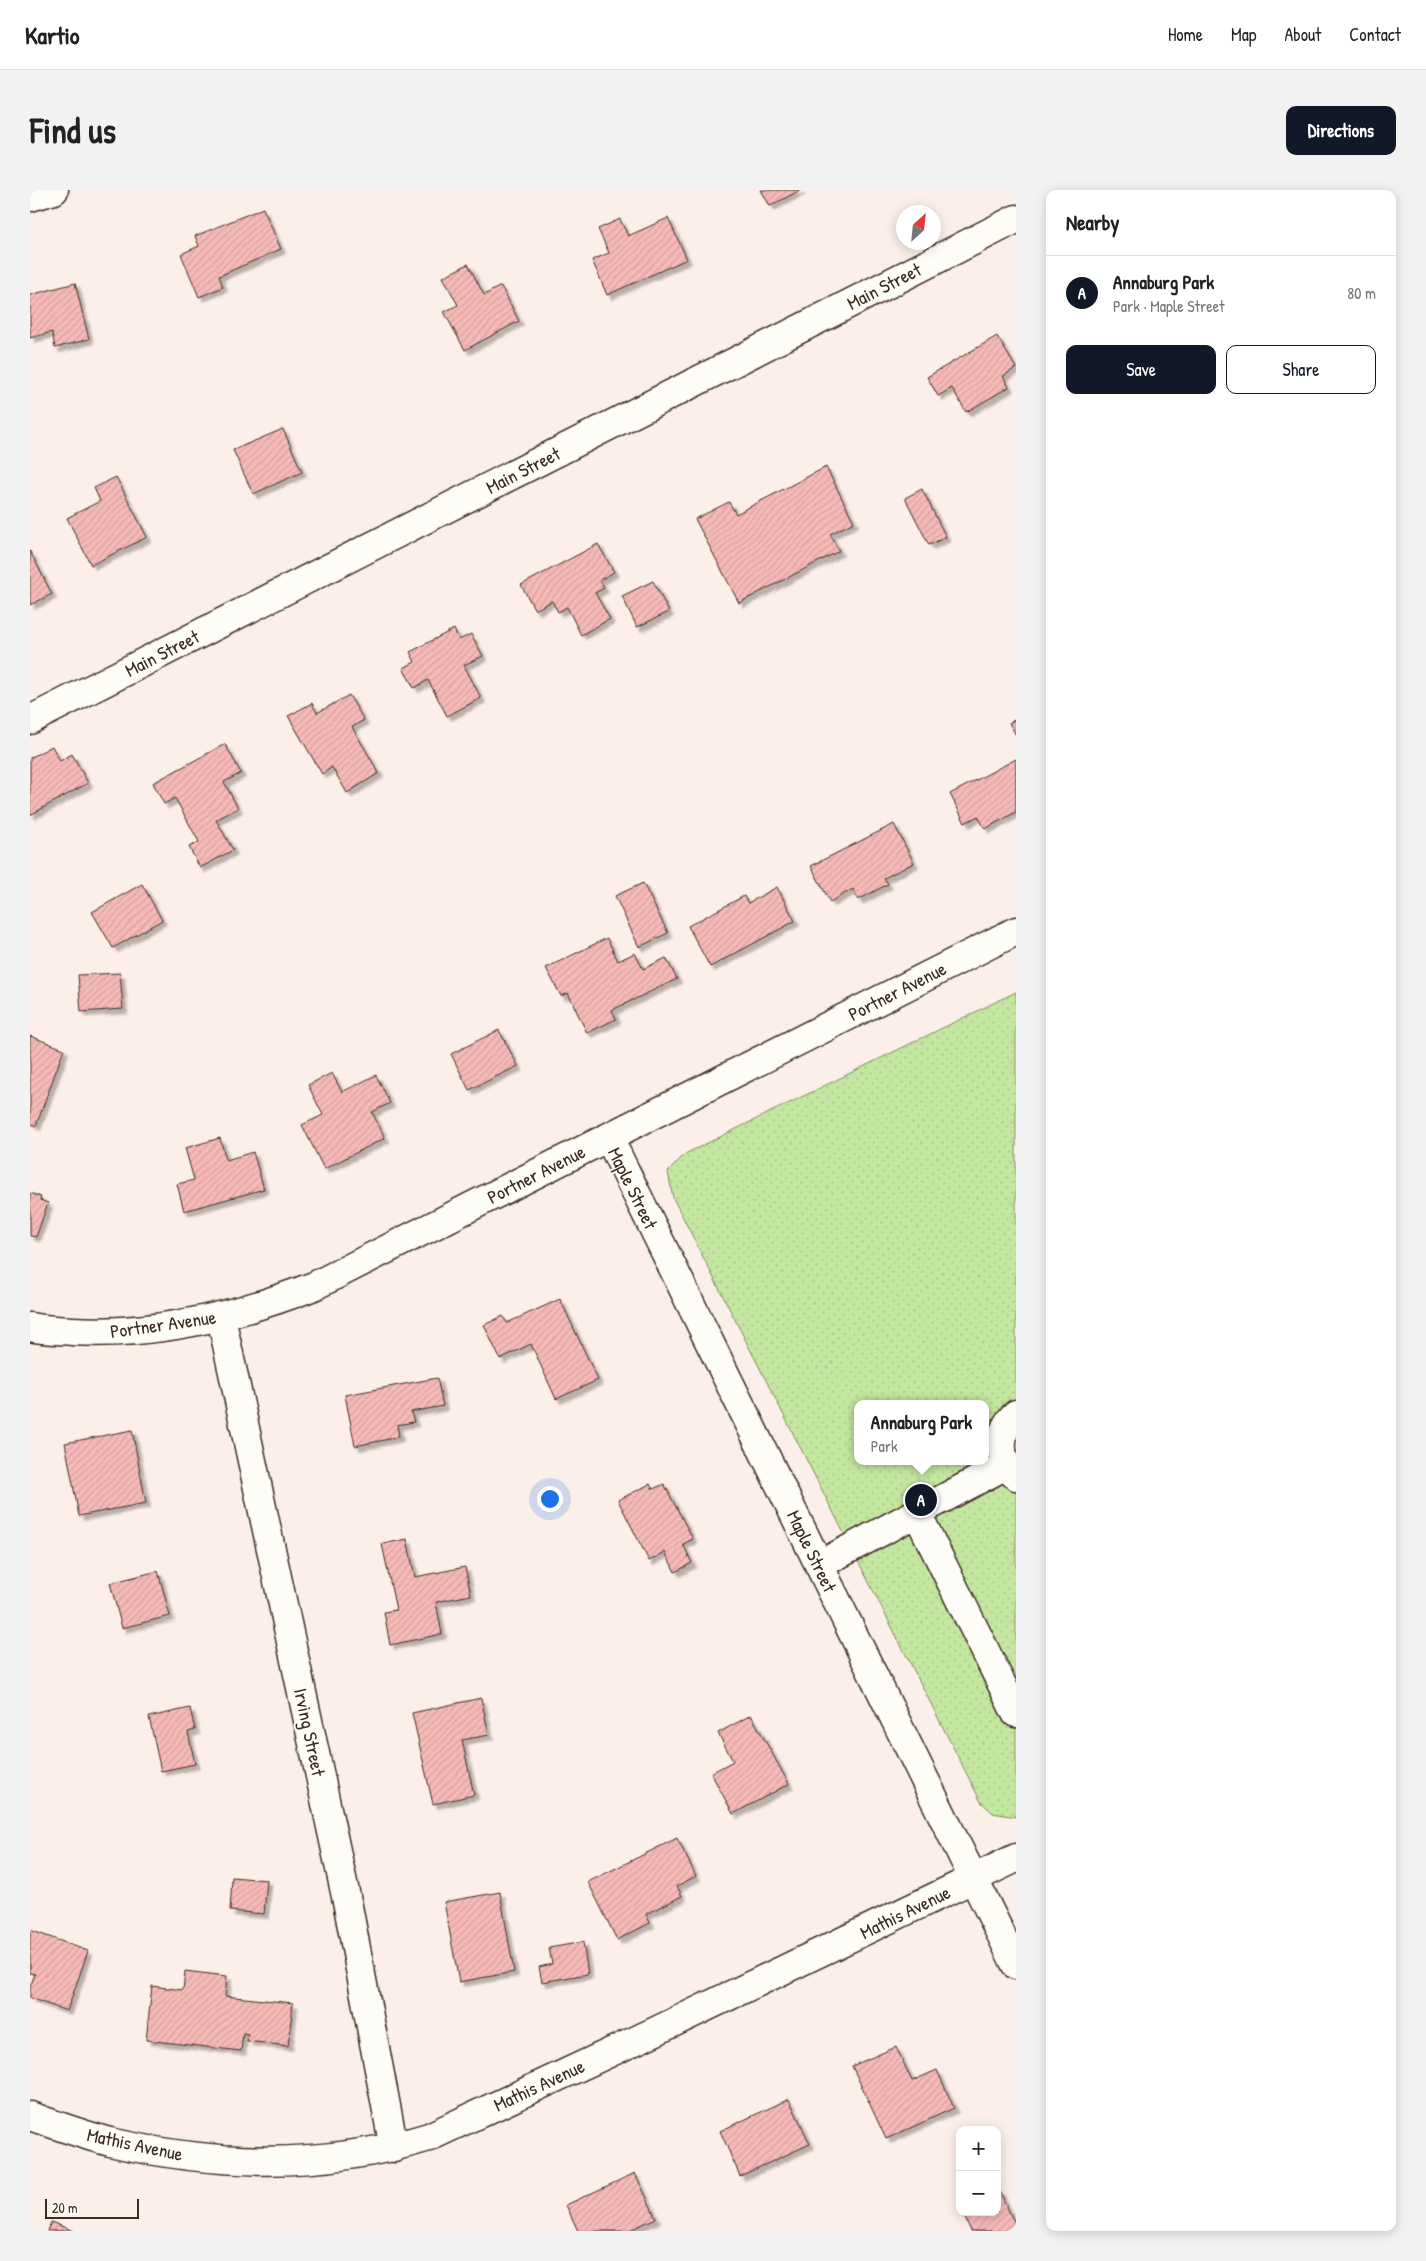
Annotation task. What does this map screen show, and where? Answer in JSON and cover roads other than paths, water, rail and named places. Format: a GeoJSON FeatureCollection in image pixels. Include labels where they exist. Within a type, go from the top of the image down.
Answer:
{"type":"FeatureCollection","features":[{"type":"Feature","properties":{"kind":"street"},"geometry":{"type":"LineString","coordinates":[[30,197],[54,190]]}},
{"type":"Feature","properties":{"kind":"street","name":"Main Street"},"geometry":{"type":"LineString","coordinates":[[30,720],[1016,219]]}},
{"type":"Feature","properties":{"kind":"street","name":"Portner Avenue"},"geometry":{"type":"LineString","coordinates":[[30,1327],[100,1333],[159,1328],[221,1317],[267,1305],[314,1286],[1016,931]]}},
{"type":"Feature","properties":{"kind":"street","name":"Maple Street"},"geometry":{"type":"LineString","coordinates":[[608,1138],[1016,1965]]}},
{"type":"Feature","properties":{"kind":"street","name":"Irving Street"},"geometry":{"type":"LineString","coordinates":[[221,1317],[348,1906],[394,2148]]}},
{"type":"Feature","properties":{"kind":"street"},"geometry":{"type":"LineString","coordinates":[[819,1564],[916,1513],[1011,1470],[1002,1455],[1002,1436],[1005,1428],[1016,1414]]}},
{"type":"Feature","properties":{"kind":"street"},"geometry":{"type":"LineString","coordinates":[[916,1513],[1016,1713]]}},
{"type":"Feature","properties":{"kind":"street","name":"Mathis Avenue"},"geometry":{"type":"LineString","coordinates":[[30,2116],[108,2141],[172,2154],[236,2161],[323,2159],[394,2148],[437,2133],[656,2031],[974,1880],[1016,1858]]}},
{"type":"Feature","properties":{"kind":"place","name":"Annaburg Park"},"geometry":{"type":"Point","coordinates":[921,1500]}}]}
